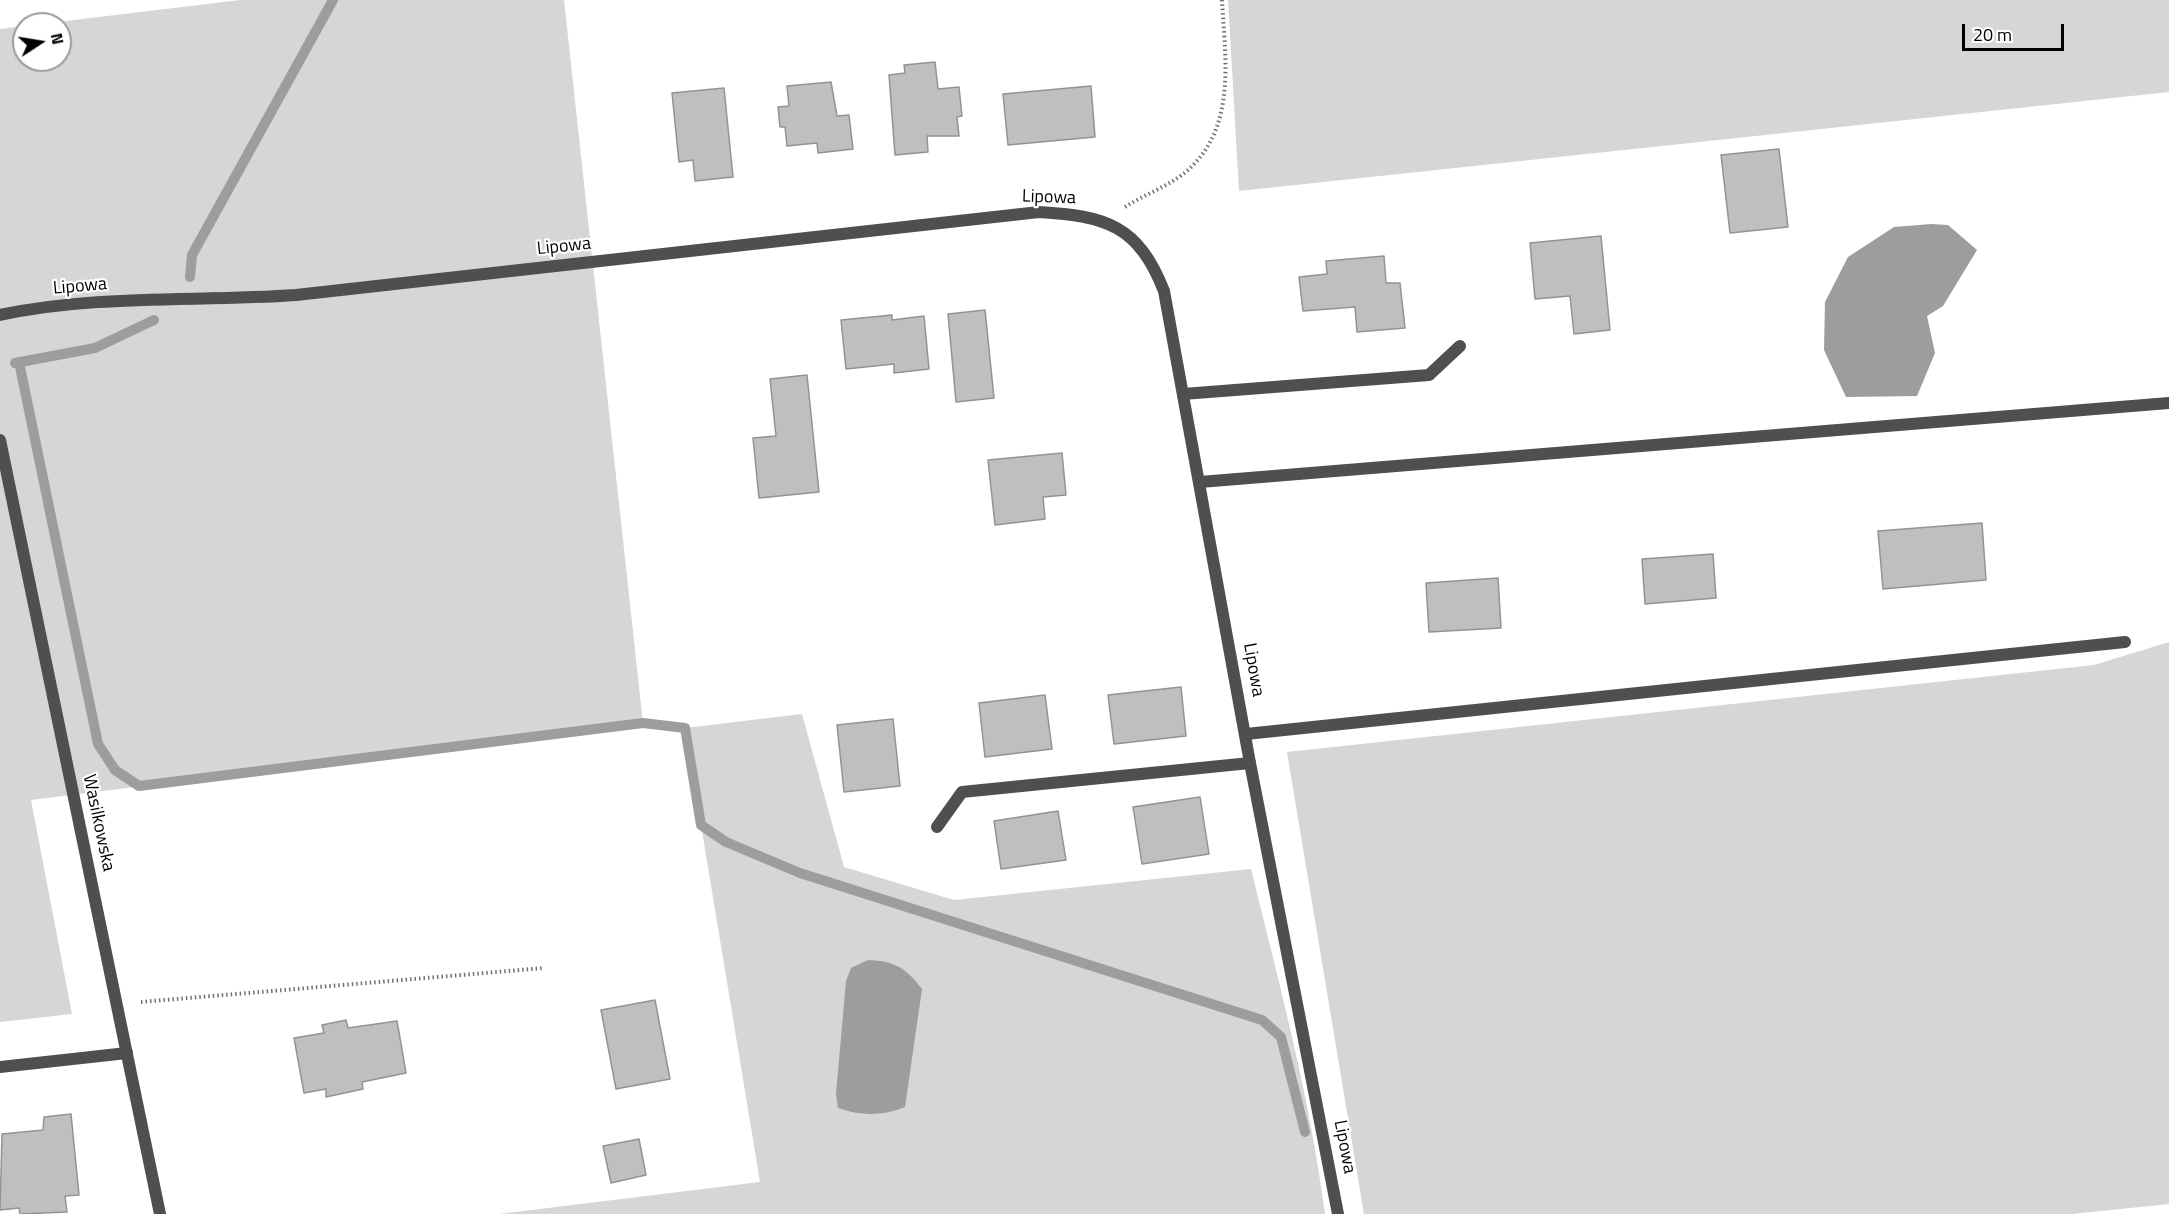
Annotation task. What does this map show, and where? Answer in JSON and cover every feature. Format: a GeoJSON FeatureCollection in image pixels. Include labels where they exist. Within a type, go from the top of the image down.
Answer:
{"type":"FeatureCollection","features":[{"type":"Feature","properties":{"kind":"street","name":"Lipowa"},"geometry":{"type":"LineString","coordinates":[[0,315],[42,308],[142,299],[232,299],[296,295],[1039,212],[1074,214],[1106,223],[1130,236],[1152,261],[1164,291],[1250,763],[1338,1214]]}},
{"type":"Feature","properties":{"kind":"street"},"geometry":{"type":"LineString","coordinates":[[1183,394],[1429,375],[1460,346]]}},
{"type":"Feature","properties":{"kind":"street"},"geometry":{"type":"LineString","coordinates":[[1200,482],[2169,402]]}},
{"type":"Feature","properties":{"kind":"street","name":"Wasilkowska"},"geometry":{"type":"LineString","coordinates":[[0,440],[160,1214]]}},
{"type":"Feature","properties":{"kind":"street"},"geometry":{"type":"LineString","coordinates":[[1246,734],[2125,642]]}},
{"type":"Feature","properties":{"kind":"street"},"geometry":{"type":"LineString","coordinates":[[937,827],[962,792],[1250,763]]}},
{"type":"Feature","properties":{"kind":"street"},"geometry":{"type":"LineString","coordinates":[[0,1067],[127,1053]]}},
{"type":"Feature","properties":{"kind":"path"},"geometry":{"type":"LineString","coordinates":[[1106,223],[1124,207],[1170,183],[1190,169],[1207,145],[1219,122],[1227,85],[1222,0]]}},
{"type":"Feature","properties":{"kind":"path"},"geometry":{"type":"LineString","coordinates":[[117,1004],[543,969]]}},
{"type":"Feature","properties":{"kind":"shaded area"},"geometry":{"type":"Polygon","coordinates":[[[240,0],[564,0],[643,723],[31,800],[72,1014],[0,1022],[0,29],[12,28],[12,72],[72,72],[72,20],[240,0]]]}},
{"type":"Feature","properties":{"kind":"shaded area"},"geometry":{"type":"Polygon","coordinates":[[[1228,0],[2169,0],[2169,92],[1239,191],[1228,0]]]}},
{"type":"Feature","properties":{"kind":"shaded area"},"geometry":{"type":"Polygon","coordinates":[[[1948,225],[1977,250],[1943,306],[1927,316],[1935,353],[1917,396],[1846,397],[1824,350],[1825,302],[1848,257],[1894,227],[1948,225]]]}},
{"type":"Feature","properties":{"kind":"shaded area"},"geometry":{"type":"Polygon","coordinates":[[[2169,642],[2169,1204],[2072,1214],[1364,1214],[1287,752],[2094,665],[2169,642]]]}},
{"type":"Feature","properties":{"kind":"shaded area"},"geometry":{"type":"Polygon","coordinates":[[[802,714],[844,867],[954,900],[1251,869],[1302,1083],[1325,1214],[499,1214],[760,1182],[685,728],[802,714]]]}},
{"type":"Feature","properties":{"kind":"shaded area"},"geometry":{"type":"Polygon","coordinates":[[[868,960],[886,962],[899,967],[922,989],[905,1107],[872,1114],[838,1108],[836,1094],[846,981],[851,968],[868,960]]]}},
{"type":"Feature","properties":{"kind":"building"},"geometry":{"type":"Polygon","coordinates":[[[935,62],[938,89],[959,87],[962,116],[957,117],[959,136],[927,136],[928,152],[895,155],[889,75],[905,73],[904,65],[935,62]]]}},
{"type":"Feature","properties":{"kind":"building"},"geometry":{"type":"Polygon","coordinates":[[[831,82],[837,116],[849,115],[853,149],[818,153],[817,143],[787,146],[785,127],[780,127],[778,107],[789,106],[787,86],[831,82]]]}},
{"type":"Feature","properties":{"kind":"building"},"geometry":{"type":"Polygon","coordinates":[[[1091,86],[1095,137],[1008,145],[1003,94],[1091,86]]]}},
{"type":"Feature","properties":{"kind":"building"},"geometry":{"type":"Polygon","coordinates":[[[724,88],[733,177],[695,181],[693,160],[679,162],[672,93],[724,88]]]}},
{"type":"Feature","properties":{"kind":"building"},"geometry":{"type":"Polygon","coordinates":[[[1779,149],[1788,227],[1730,233],[1721,155],[1779,149]]]}},
{"type":"Feature","properties":{"kind":"building"},"geometry":{"type":"Polygon","coordinates":[[[1601,236],[1610,330],[1574,334],[1570,296],[1535,299],[1530,243],[1601,236]]]}},
{"type":"Feature","properties":{"kind":"building"},"geometry":{"type":"Polygon","coordinates":[[[1384,256],[1386,283],[1400,283],[1405,328],[1357,332],[1355,307],[1303,311],[1299,277],[1327,274],[1326,261],[1384,256]]]}},
{"type":"Feature","properties":{"kind":"building"},"geometry":{"type":"Polygon","coordinates":[[[985,310],[994,398],[956,402],[948,314],[985,310]]]}},
{"type":"Feature","properties":{"kind":"building"},"geometry":{"type":"Polygon","coordinates":[[[892,315],[892,320],[924,316],[929,369],[894,373],[894,364],[846,369],[841,320],[892,315]]]}},
{"type":"Feature","properties":{"kind":"building"},"geometry":{"type":"Polygon","coordinates":[[[807,375],[819,492],[759,498],[753,438],[776,436],[770,379],[807,375]]]}},
{"type":"Feature","properties":{"kind":"building"},"geometry":{"type":"Polygon","coordinates":[[[1062,453],[1066,495],[1043,497],[1045,519],[995,525],[988,460],[1062,453]]]}},
{"type":"Feature","properties":{"kind":"building"},"geometry":{"type":"Polygon","coordinates":[[[1982,523],[1986,580],[1883,589],[1878,531],[1982,523]]]}},
{"type":"Feature","properties":{"kind":"building"},"geometry":{"type":"Polygon","coordinates":[[[1713,554],[1716,598],[1645,604],[1642,559],[1713,554]]]}},
{"type":"Feature","properties":{"kind":"building"},"geometry":{"type":"Polygon","coordinates":[[[1498,578],[1501,628],[1429,632],[1426,583],[1498,578]]]}},
{"type":"Feature","properties":{"kind":"building"},"geometry":{"type":"Polygon","coordinates":[[[1181,687],[1186,736],[1114,744],[1108,695],[1181,687]]]}},
{"type":"Feature","properties":{"kind":"building"},"geometry":{"type":"Polygon","coordinates":[[[1045,695],[1052,749],[985,757],[979,703],[1045,695]]]}},
{"type":"Feature","properties":{"kind":"building"},"geometry":{"type":"Polygon","coordinates":[[[893,719],[900,786],[844,792],[837,725],[893,719]]]}},
{"type":"Feature","properties":{"kind":"building"},"geometry":{"type":"Polygon","coordinates":[[[1200,797],[1209,854],[1142,864],[1133,807],[1200,797]]]}},
{"type":"Feature","properties":{"kind":"building"},"geometry":{"type":"Polygon","coordinates":[[[1058,811],[1066,860],[1001,869],[994,821],[1058,811]]]}},
{"type":"Feature","properties":{"kind":"building"},"geometry":{"type":"Polygon","coordinates":[[[655,1000],[670,1079],[616,1089],[601,1010],[655,1000]]]}},
{"type":"Feature","properties":{"kind":"building"},"geometry":{"type":"Polygon","coordinates":[[[346,1020],[348,1028],[397,1021],[406,1073],[362,1082],[363,1089],[326,1097],[326,1089],[304,1093],[294,1038],[324,1033],[322,1025],[346,1020]]]}},
{"type":"Feature","properties":{"kind":"building"},"geometry":{"type":"Polygon","coordinates":[[[71,1114],[79,1195],[65,1196],[67,1212],[20,1214],[19,1208],[0,1210],[2,1134],[43,1130],[44,1117],[71,1114]]]}},
{"type":"Feature","properties":{"kind":"building"},"geometry":{"type":"Polygon","coordinates":[[[639,1139],[646,1175],[611,1183],[603,1146],[639,1139]]]}},
{"type":"Feature","properties":{"kind":"waterway"},"geometry":{"type":"LineString","coordinates":[[190,277],[192,255],[333,0]]}},
{"type":"Feature","properties":{"kind":"waterway"},"geometry":{"type":"LineString","coordinates":[[15,363],[95,348],[154,320]]}},
{"type":"Feature","properties":{"kind":"waterway"},"geometry":{"type":"LineString","coordinates":[[19,362],[98,744],[115,770],[139,786],[643,723],[685,728],[701,825],[726,842],[800,873],[1262,1020],[1281,1037],[1305,1132]]}}]}
